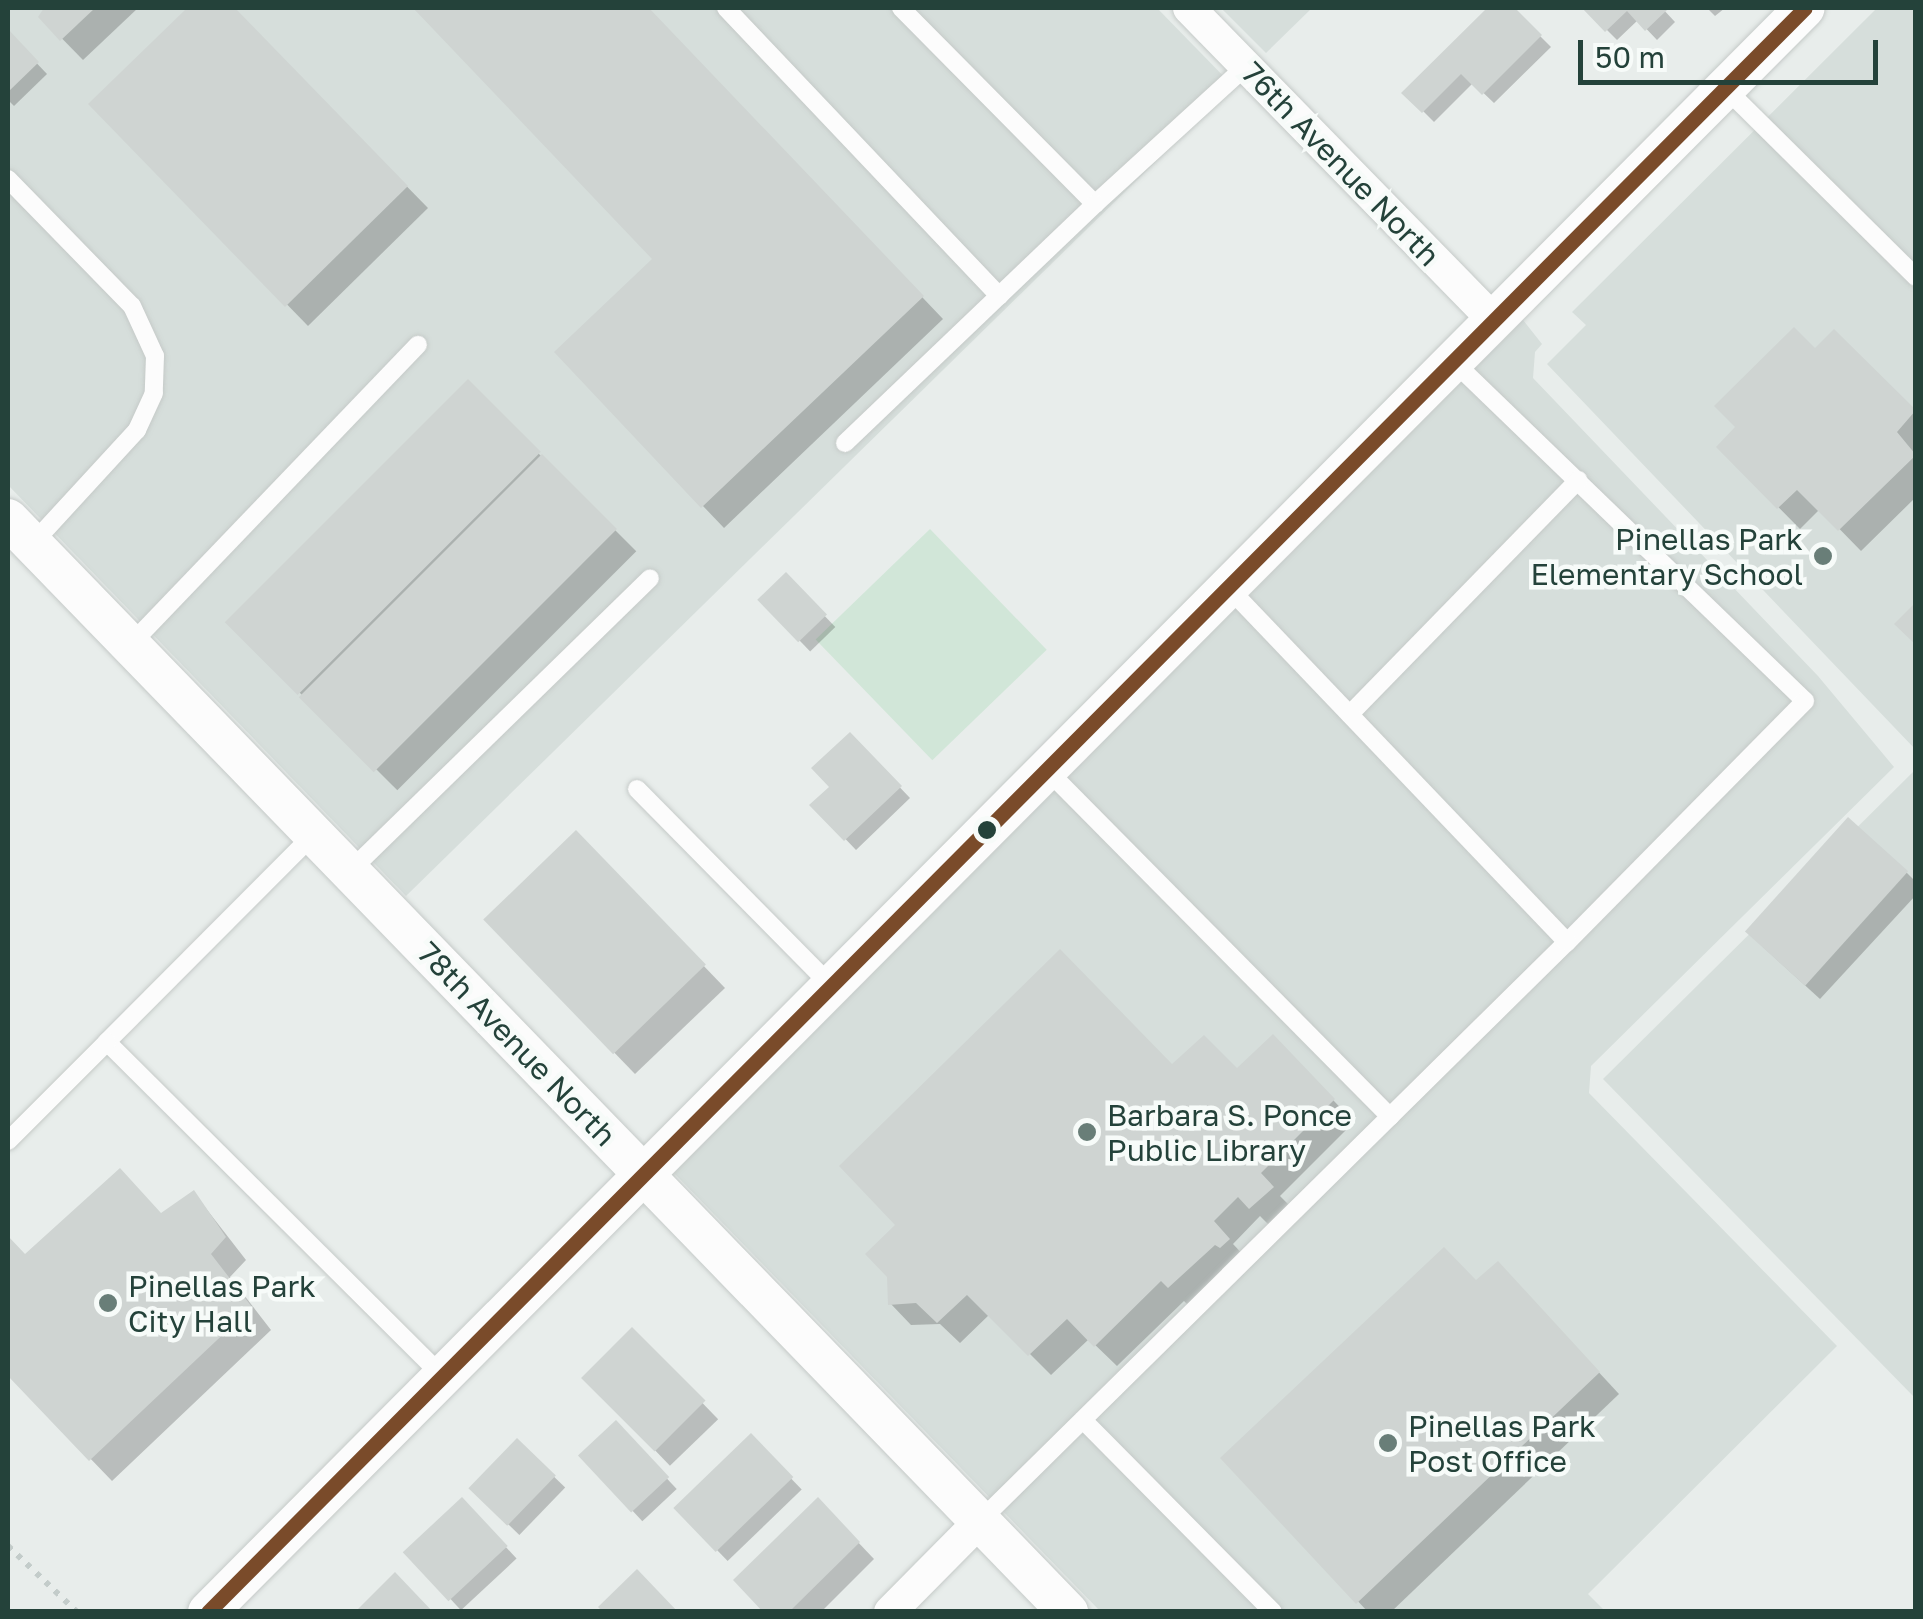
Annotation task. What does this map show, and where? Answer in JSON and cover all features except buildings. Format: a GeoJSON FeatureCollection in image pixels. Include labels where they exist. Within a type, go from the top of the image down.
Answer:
{"type":"FeatureCollection","features":[{"type":"Feature","properties":{"kind":"street","name":"76th Avenue North"},"geometry":{"type":"LineString","coordinates":[[1189,8],[1493,320]]}},
{"type":"Feature","properties":{"kind":"street"},"geometry":{"type":"LineString","coordinates":[[208,1612],[1805,8]]}},
{"type":"Feature","properties":{"kind":"street","name":"78th Avenue North"},"geometry":{"type":"LineString","coordinates":[[20,532],[1068,1612]]}},
{"type":"Feature","properties":{"kind":"street"},"geometry":{"type":"LineString","coordinates":[[890,1612],[980,1521]]}},
{"type":"Feature","properties":{"kind":"lane"},"geometry":{"type":"LineString","coordinates":[[726,8],[998,296]]}},
{"type":"Feature","properties":{"kind":"lane"},"geometry":{"type":"LineString","coordinates":[[902,8],[1095,204]]}},
{"type":"Feature","properties":{"kind":"lane"},"geometry":{"type":"LineString","coordinates":[[845,443],[1246,66]]}},
{"type":"Feature","properties":{"kind":"lane"},"geometry":{"type":"LineString","coordinates":[[1725,88],[1916,278]]}},
{"type":"Feature","properties":{"kind":"lane"},"geometry":{"type":"LineString","coordinates":[[8,180],[132,306],[155,356],[154,393],[137,430],[20,532]]}},
{"type":"Feature","properties":{"kind":"lane"},"geometry":{"type":"LineString","coordinates":[[129,645],[418,345]]}},
{"type":"Feature","properties":{"kind":"lane"},"geometry":{"type":"LineString","coordinates":[[980,1521],[1568,942],[1805,702],[1453,361]]}},
{"type":"Feature","properties":{"kind":"lane"},"geometry":{"type":"LineString","coordinates":[[1350,714],[1578,480]]}},
{"type":"Feature","properties":{"kind":"lane"},"geometry":{"type":"LineString","coordinates":[[350,872],[650,578]]}},
{"type":"Feature","properties":{"kind":"lane"},"geometry":{"type":"LineString","coordinates":[[1228,587],[1568,942]]}},
{"type":"Feature","properties":{"kind":"lane"},"geometry":{"type":"LineString","coordinates":[[1046,770],[1390,1118]]}},
{"type":"Feature","properties":{"kind":"lane"},"geometry":{"type":"LineString","coordinates":[[637,789],[832,986]]}},
{"type":"Feature","properties":{"kind":"lane"},"geometry":{"type":"LineString","coordinates":[[8,1139],[314,834]]}},
{"type":"Feature","properties":{"kind":"lane"},"geometry":{"type":"LineString","coordinates":[[106,1042],[442,1376]]}},
{"type":"Feature","properties":{"kind":"lane"},"geometry":{"type":"LineString","coordinates":[[1083,1420],[1273,1612]]}},
{"type":"Feature","properties":{"kind":"path"},"geometry":{"type":"LineString","coordinates":[[8,1546],[77,1612]]}},
{"type":"Feature","properties":{"kind":"shaded area"},"geometry":{"type":"Polygon","coordinates":[[[8,8],[1157,8],[1233,86],[406,896],[8,485],[8,8]]]}},
{"type":"Feature","properties":{"kind":"shaded area"},"geometry":{"type":"Polygon","coordinates":[[[1221,8],[1312,8],[1266,53],[1221,8]]]}},
{"type":"Feature","properties":{"kind":"shaded area","name":"Pinellas Park Elementary School"},"geometry":{"type":"Polygon","coordinates":[[[1877,8],[1915,8],[1915,749],[1547,364],[1586,325],[1572,312],[1877,8]]]}},
{"type":"Feature","properties":{"kind":"shaded area"},"geometry":{"type":"Polygon","coordinates":[[[1523,320],[1542,344],[1535,352],[1533,378],[1818,676],[1894,767],[1591,1066],[1589,1093],[1837,1346],[1588,1594],[1605,1611],[1100,1611],[674,1173],[1523,320]]]}},
{"type":"Feature","properties":{"kind":"shaded area"},"geometry":{"type":"Polygon","coordinates":[[[1915,770],[1915,1398],[1603,1079],[1915,770]]]}},
{"type":"Feature","properties":{"kind":"green space"},"geometry":{"type":"Polygon","coordinates":[[[930,529],[1047,650],[932,760],[816,639],[930,529]]]}},
{"type":"Feature","properties":{"kind":"transit line"},"geometry":{"type":"LineString","coordinates":[[208,1612],[1805,8]]}},
{"type":"Feature","properties":{"kind":"place","name":"Pinellas Park Elementary School"},"geometry":{"type":"Point","coordinates":[1823,556]}},
{"type":"Feature","properties":{"kind":"place","name":"Barbara S. Ponce Public Library"},"geometry":{"type":"Point","coordinates":[1087,1132]}},
{"type":"Feature","properties":{"kind":"place","name":"Pinellas Park City Hall"},"geometry":{"type":"Point","coordinates":[108,1303]}},
{"type":"Feature","properties":{"kind":"place","name":"Pinellas Park Post Office"},"geometry":{"type":"Point","coordinates":[1388,1443]}}]}
